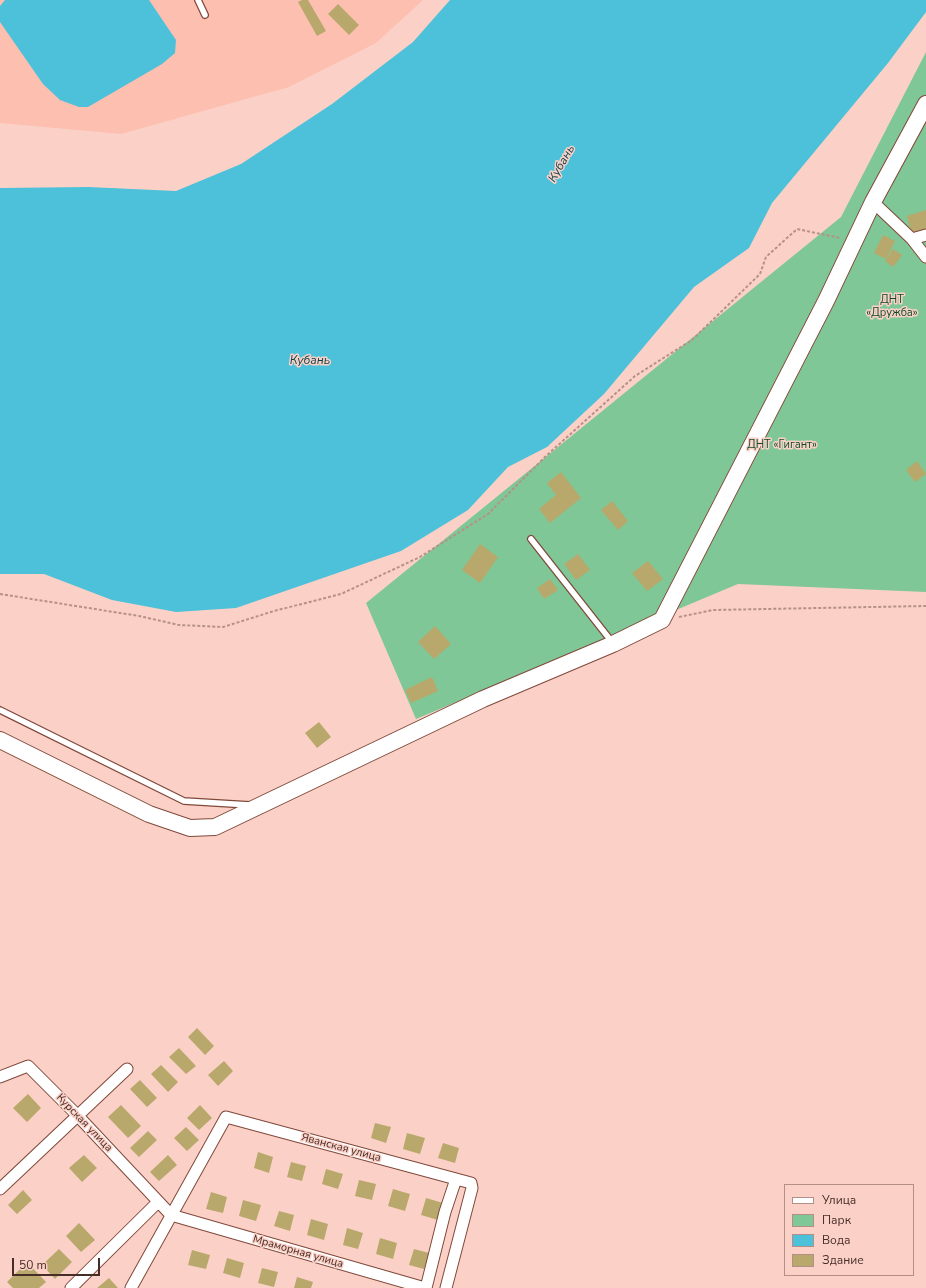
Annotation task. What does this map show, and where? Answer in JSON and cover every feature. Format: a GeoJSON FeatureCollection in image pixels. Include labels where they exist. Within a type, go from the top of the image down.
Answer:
{"type":"FeatureCollection","features":[{"type":"Feature","properties":{"kind":"street"},"geometry":{"type":"LineString","coordinates":[[1,743],[149,814],[190,828],[215,826],[483,699],[613,644],[662,620],[826,301],[853,241],[926,104]]}},
{"type":"Feature","properties":{"kind":"street"},"geometry":{"type":"LineString","coordinates":[[873,202],[912,239],[926,257]]}},
{"type":"Feature","properties":{"kind":"street"},"geometry":{"type":"LineString","coordinates":[[912,239],[926,235]]}},
{"type":"Feature","properties":{"kind":"street","name":"Курская улица"},"geometry":{"type":"LineString","coordinates":[[0,1077],[28,1066],[77,1115],[171,1215]]}},
{"type":"Feature","properties":{"kind":"street"},"geometry":{"type":"LineString","coordinates":[[0,1189],[127,1069]]}},
{"type":"Feature","properties":{"kind":"street","name":"Яванская улица"},"geometry":{"type":"LineString","coordinates":[[171,1215],[226,1117],[470,1183],[472,1188],[446,1288]]}},
{"type":"Feature","properties":{"kind":"street"},"geometry":{"type":"LineString","coordinates":[[425,1288],[445,1212],[456,1179]]}},
{"type":"Feature","properties":{"kind":"street"},"geometry":{"type":"LineString","coordinates":[[71,1288],[158,1202]]}},
{"type":"Feature","properties":{"kind":"street"},"geometry":{"type":"LineString","coordinates":[[131,1288],[171,1215]]}},
{"type":"Feature","properties":{"kind":"street","name":"Мраморная улица"},"geometry":{"type":"LineString","coordinates":[[171,1215],[425,1288]]}},
{"type":"Feature","properties":{"kind":"lane"},"geometry":{"type":"LineString","coordinates":[[198,0],[205,15]]}},
{"type":"Feature","properties":{"kind":"lane"},"geometry":{"type":"LineString","coordinates":[[531,539],[613,644]]}},
{"type":"Feature","properties":{"kind":"lane"},"geometry":{"type":"LineString","coordinates":[[0,710],[184,801],[257,805]]}},
{"type":"Feature","properties":{"kind":"path"},"geometry":{"type":"LineString","coordinates":[[0,594],[139,616],[180,625],[223,627],[274,611],[341,594],[420,557],[488,514],[546,456],[635,376],[692,340],[760,274],[766,257],[797,230],[853,241]]}},
{"type":"Feature","properties":{"kind":"path"},"geometry":{"type":"LineString","coordinates":[[662,620],[713,610],[926,606]]}},
{"type":"Feature","properties":{"kind":"shaded area"},"geometry":{"type":"Polygon","coordinates":[[[0,0],[423,0],[376,43],[289,87],[121,134],[0,123],[0,0]]]}},
{"type":"Feature","properties":{"kind":"green space","name":"ДНТ «Гигант»"},"geometry":{"type":"Polygon","coordinates":[[[926,52],[926,592],[738,584],[416,719],[366,603],[841,217],[926,52]]]}},
{"type":"Feature","properties":{"kind":"water"},"geometry":{"type":"Polygon","coordinates":[[[5,0],[149,0],[176,40],[175,53],[162,64],[88,107],[79,107],[60,100],[43,84],[0,22],[0,6],[5,0]]]}},
{"type":"Feature","properties":{"kind":"water","name":"Кубань"},"geometry":{"type":"Polygon","coordinates":[[[450,0],[926,0],[926,12],[888,63],[772,203],[749,248],[694,287],[604,394],[547,447],[508,467],[468,510],[401,551],[236,608],[176,612],[112,600],[44,574],[0,574],[0,188],[88,187],[176,191],[241,164],[332,104],[413,42],[450,0]]]}},
{"type":"Feature","properties":{"kind":"building"},"geometry":{"type":"Polygon","coordinates":[[[308,0],[326,31],[317,36],[298,2],[308,0]]]}},
{"type":"Feature","properties":{"kind":"building"},"geometry":{"type":"Polygon","coordinates":[[[338,4],[359,25],[349,35],[328,14],[338,4]]]}},
{"type":"Feature","properties":{"kind":"building"},"geometry":{"type":"Polygon","coordinates":[[[926,210],[926,232],[912,236],[907,216],[926,210]]]}},
{"type":"Feature","properties":{"kind":"building"},"geometry":{"type":"Polygon","coordinates":[[[883,235],[895,241],[886,259],[874,253],[883,235]]]}},
{"type":"Feature","properties":{"kind":"building"},"geometry":{"type":"Polygon","coordinates":[[[893,249],[902,255],[893,267],[885,261],[893,249]]]}},
{"type":"Feature","properties":{"kind":"building"},"geometry":{"type":"Polygon","coordinates":[[[917,461],[926,474],[915,482],[906,470],[917,461]]]}},
{"type":"Feature","properties":{"kind":"building"},"geometry":{"type":"Polygon","coordinates":[[[561,472],[581,498],[550,523],[539,509],[556,495],[547,483],[561,472]]]}},
{"type":"Feature","properties":{"kind":"building"},"geometry":{"type":"Polygon","coordinates":[[[612,501],[628,521],[618,530],[601,510],[612,501]]]}},
{"type":"Feature","properties":{"kind":"building"},"geometry":{"type":"Polygon","coordinates":[[[480,544],[498,557],[480,583],[462,570],[480,544]]]}},
{"type":"Feature","properties":{"kind":"building"},"geometry":{"type":"Polygon","coordinates":[[[578,554],[590,570],[576,580],[564,564],[578,554]]]}},
{"type":"Feature","properties":{"kind":"building"},"geometry":{"type":"Polygon","coordinates":[[[648,561],[663,579],[647,591],[632,573],[648,561]]]}},
{"type":"Feature","properties":{"kind":"building"},"geometry":{"type":"Polygon","coordinates":[[[550,579],[558,590],[544,599],[537,588],[550,579]]]}},
{"type":"Feature","properties":{"kind":"building"},"geometry":{"type":"Polygon","coordinates":[[[435,626],[451,644],[434,659],[418,642],[435,626]]]}},
{"type":"Feature","properties":{"kind":"building"},"geometry":{"type":"Polygon","coordinates":[[[432,677],[438,691],[411,703],[405,690],[432,677]]]}},
{"type":"Feature","properties":{"kind":"building"},"geometry":{"type":"Polygon","coordinates":[[[319,722],[331,737],[317,748],[305,733],[319,722]]]}},
{"type":"Feature","properties":{"kind":"building"},"geometry":{"type":"Polygon","coordinates":[[[197,1028],[214,1046],[205,1055],[188,1037],[197,1028]]]}},
{"type":"Feature","properties":{"kind":"building"},"geometry":{"type":"Polygon","coordinates":[[[179,1048],[196,1066],[186,1074],[169,1057],[179,1048]]]}},
{"type":"Feature","properties":{"kind":"building"},"geometry":{"type":"Polygon","coordinates":[[[224,1061],[233,1071],[218,1086],[208,1075],[224,1061]]]}},
{"type":"Feature","properties":{"kind":"building"},"geometry":{"type":"Polygon","coordinates":[[[161,1065],[178,1082],[168,1092],[151,1074],[161,1065]]]}},
{"type":"Feature","properties":{"kind":"building"},"geometry":{"type":"Polygon","coordinates":[[[140,1080],[157,1098],[147,1107],[130,1089],[140,1080]]]}},
{"type":"Feature","properties":{"kind":"building"},"geometry":{"type":"Polygon","coordinates":[[[28,1094],[41,1108],[27,1122],[13,1108],[28,1094]]]}},
{"type":"Feature","properties":{"kind":"building"},"geometry":{"type":"Polygon","coordinates":[[[121,1105],[141,1126],[128,1138],[108,1117],[121,1105]]]}},
{"type":"Feature","properties":{"kind":"building"},"geometry":{"type":"Polygon","coordinates":[[[200,1105],[212,1118],[199,1130],[187,1118],[200,1105]]]}},
{"type":"Feature","properties":{"kind":"building"},"geometry":{"type":"Polygon","coordinates":[[[375,1123],[391,1127],[386,1143],[371,1138],[375,1123]]]}},
{"type":"Feature","properties":{"kind":"building"},"geometry":{"type":"Polygon","coordinates":[[[186,1127],[199,1140],[187,1151],[174,1138],[186,1127]]]}},
{"type":"Feature","properties":{"kind":"building"},"geometry":{"type":"Polygon","coordinates":[[[148,1131],[157,1140],[139,1157],[130,1148],[148,1131]]]}},
{"type":"Feature","properties":{"kind":"building"},"geometry":{"type":"Polygon","coordinates":[[[407,1133],[425,1138],[420,1154],[403,1149],[407,1133]]]}},
{"type":"Feature","properties":{"kind":"building"},"geometry":{"type":"Polygon","coordinates":[[[443,1143],[459,1148],[455,1163],[438,1158],[443,1143]]]}},
{"type":"Feature","properties":{"kind":"building"},"geometry":{"type":"Polygon","coordinates":[[[258,1152],[273,1157],[269,1173],[254,1168],[258,1152]]]}},
{"type":"Feature","properties":{"kind":"building"},"geometry":{"type":"Polygon","coordinates":[[[84,1155],[97,1168],[82,1182],[69,1168],[84,1155]]]}},
{"type":"Feature","properties":{"kind":"building"},"geometry":{"type":"Polygon","coordinates":[[[168,1155],[177,1165],[159,1181],[150,1172],[168,1155]]]}},
{"type":"Feature","properties":{"kind":"building"},"geometry":{"type":"Polygon","coordinates":[[[291,1162],[306,1166],[302,1181],[287,1177],[291,1162]]]}},
{"type":"Feature","properties":{"kind":"building"},"geometry":{"type":"Polygon","coordinates":[[[326,1169],[343,1174],[338,1189],[322,1184],[326,1169]]]}},
{"type":"Feature","properties":{"kind":"building"},"geometry":{"type":"Polygon","coordinates":[[[359,1180],[376,1184],[372,1200],[355,1196],[359,1180]]]}},
{"type":"Feature","properties":{"kind":"building"},"geometry":{"type":"Polygon","coordinates":[[[393,1189],[410,1194],[405,1211],[388,1206],[393,1189]]]}},
{"type":"Feature","properties":{"kind":"building"},"geometry":{"type":"Polygon","coordinates":[[[23,1190],[32,1200],[17,1214],[8,1205],[23,1190]]]}},
{"type":"Feature","properties":{"kind":"building"},"geometry":{"type":"Polygon","coordinates":[[[211,1192],[227,1197],[223,1213],[206,1209],[211,1192]]]}},
{"type":"Feature","properties":{"kind":"building"},"geometry":{"type":"Polygon","coordinates":[[[426,1198],[443,1203],[438,1220],[421,1215],[426,1198]]]}},
{"type":"Feature","properties":{"kind":"building"},"geometry":{"type":"Polygon","coordinates":[[[243,1200],[261,1205],[256,1221],[239,1216],[243,1200]]]}},
{"type":"Feature","properties":{"kind":"building"},"geometry":{"type":"Polygon","coordinates":[[[279,1211],[294,1215],[290,1231],[274,1226],[279,1211]]]}},
{"type":"Feature","properties":{"kind":"building"},"geometry":{"type":"Polygon","coordinates":[[[311,1219],[328,1224],[324,1240],[307,1235],[311,1219]]]}},
{"type":"Feature","properties":{"kind":"building"},"geometry":{"type":"Polygon","coordinates":[[[79,1223],[95,1240],[81,1252],[66,1236],[79,1223]]]}},
{"type":"Feature","properties":{"kind":"building"},"geometry":{"type":"Polygon","coordinates":[[[347,1228],[363,1233],[358,1249],[343,1245],[347,1228]]]}},
{"type":"Feature","properties":{"kind":"building"},"geometry":{"type":"Polygon","coordinates":[[[380,1238],[397,1243],[393,1259],[376,1254],[380,1238]]]}},
{"type":"Feature","properties":{"kind":"building"},"geometry":{"type":"Polygon","coordinates":[[[59,1249],[72,1262],[55,1279],[42,1265],[59,1249]]]}},
{"type":"Feature","properties":{"kind":"building"},"geometry":{"type":"Polygon","coordinates":[[[414,1249],[429,1253],[424,1269],[409,1265],[414,1249]]]}},
{"type":"Feature","properties":{"kind":"building"},"geometry":{"type":"Polygon","coordinates":[[[192,1250],[210,1255],[206,1269],[188,1265],[192,1250]]]}},
{"type":"Feature","properties":{"kind":"building"},"geometry":{"type":"Polygon","coordinates":[[[227,1258],[244,1263],[240,1278],[223,1273],[227,1258]]]}},
{"type":"Feature","properties":{"kind":"building"},"geometry":{"type":"Polygon","coordinates":[[[27,1262],[46,1282],[39,1288],[13,1288],[7,1282],[27,1262]]]}},
{"type":"Feature","properties":{"kind":"building"},"geometry":{"type":"Polygon","coordinates":[[[262,1268],[278,1272],[274,1287],[258,1283],[262,1268]]]}},
{"type":"Feature","properties":{"kind":"building"},"geometry":{"type":"Polygon","coordinates":[[[297,1277],[313,1282],[311,1288],[294,1288],[297,1277]]]}},
{"type":"Feature","properties":{"kind":"building"},"geometry":{"type":"Polygon","coordinates":[[[109,1278],[118,1288],[97,1288],[109,1278]]]}},
{"type":"Feature","properties":{"kind":"park label","name":"ДНТ «Дружба»"},"geometry":{"type":"Point","coordinates":[892,306]}}]}
